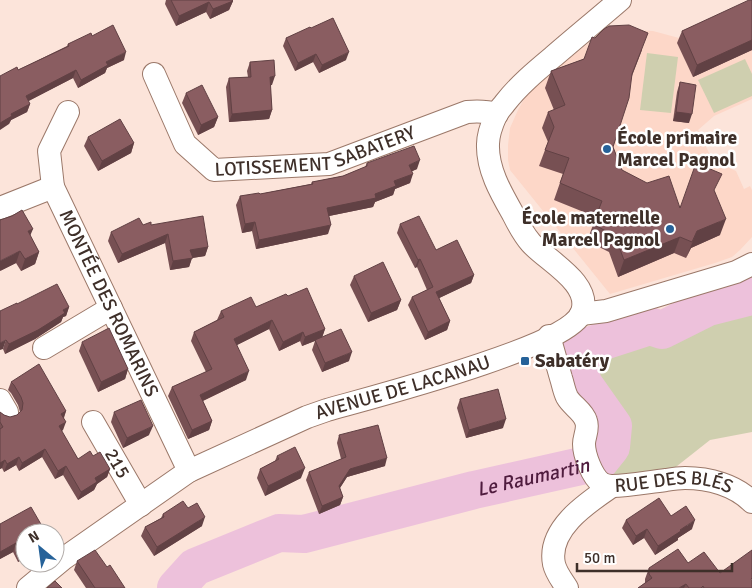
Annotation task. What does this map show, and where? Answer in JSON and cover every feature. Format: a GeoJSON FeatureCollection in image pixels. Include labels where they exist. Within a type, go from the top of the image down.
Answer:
{"type":"FeatureCollection","features":[{"type":"Feature","properties":{"kind":"street"},"geometry":{"type":"LineString","coordinates":[[620,0],[526,79],[496,114],[489,134],[489,159],[505,199],[529,241],[570,276],[576,284],[583,300],[581,314],[606,311],[736,272],[752,264]]}},
{"type":"Feature","properties":{"kind":"street","name":"LOTISSEMENT SABATERY"},"geometry":{"type":"LineString","coordinates":[[154,74],[186,144],[214,170],[329,164],[467,112],[478,110],[496,114]]}},
{"type":"Feature","properties":{"kind":"street"},"geometry":{"type":"LineString","coordinates":[[53,187],[49,150],[68,112]]}},
{"type":"Feature","properties":{"kind":"street","name":"MONTÉE DES ROMARINS"},"geometry":{"type":"LineString","coordinates":[[0,208],[53,187],[189,472]]}},
{"type":"Feature","properties":{"kind":"street"},"geometry":{"type":"LineString","coordinates":[[44,348],[111,308]]}},
{"type":"Feature","properties":{"kind":"street","name":"AVENUE DE LACANAU"},"geometry":{"type":"LineString","coordinates":[[28,588],[63,559],[189,472],[327,410],[464,370],[504,356],[563,330],[581,314]]}},
{"type":"Feature","properties":{"kind":"street"},"geometry":{"type":"LineString","coordinates":[[550,336],[568,399],[582,413],[587,423],[584,443],[598,473],[581,509],[556,539],[553,552],[554,563],[557,574],[567,588]]}},
{"type":"Feature","properties":{"kind":"street","name":"215"},"geometry":{"type":"LineString","coordinates":[[92,422],[141,505]]}},
{"type":"Feature","properties":{"kind":"street","name":"RUE DES BLÉS"},"geometry":{"type":"LineString","coordinates":[[598,473],[701,479],[734,489],[752,502]]}},
{"type":"Feature","properties":{"kind":"shaded area","name":"École primaire Marcel Pagnol"},"geometry":{"type":"Polygon","coordinates":[[[752,4],[752,99],[714,116],[698,130],[709,153],[721,164],[736,171],[744,189],[750,186],[752,190],[752,237],[732,257],[610,294],[510,170],[508,145],[510,128],[518,110],[527,94],[535,86],[606,29],[653,31],[679,38],[752,4]]]}},
{"type":"Feature","properties":{"kind":"green space"},"geometry":{"type":"Polygon","coordinates":[[[647,53],[678,57],[671,113],[640,110],[647,53]]]}},
{"type":"Feature","properties":{"kind":"green space"},"geometry":{"type":"Polygon","coordinates":[[[745,59],[752,74],[752,96],[714,113],[698,80],[745,59]]]}},
{"type":"Feature","properties":{"kind":"green space"},"geometry":{"type":"Polygon","coordinates":[[[752,285],[752,432],[710,440],[672,470],[611,480],[596,445],[571,339],[752,285]]]}},
{"type":"Feature","properties":{"kind":"building"},"geometry":{"type":"Polygon","coordinates":[[[171,0],[233,1],[213,9],[209,2],[179,16],[171,0]]]}},
{"type":"Feature","properties":{"kind":"building"},"geometry":{"type":"Polygon","coordinates":[[[752,0],[752,40],[697,65],[682,31],[752,0]]]}},
{"type":"Feature","properties":{"kind":"building"},"geometry":{"type":"Polygon","coordinates":[[[333,18],[349,52],[322,65],[316,54],[298,63],[286,38],[333,18]]]}},
{"type":"Feature","properties":{"kind":"building"},"geometry":{"type":"Polygon","coordinates":[[[113,25],[126,52],[106,62],[108,65],[81,80],[76,70],[26,96],[30,104],[11,114],[12,116],[0,123],[0,76],[17,67],[18,70],[69,46],[68,44],[91,33],[92,36],[113,25]]]}},
{"type":"Feature","properties":{"kind":"building"},"geometry":{"type":"Polygon","coordinates":[[[629,25],[648,33],[632,74],[629,98],[613,147],[622,170],[647,183],[669,176],[680,208],[696,163],[722,174],[714,190],[726,219],[697,231],[692,242],[680,237],[624,260],[615,236],[593,224],[602,201],[560,183],[569,158],[545,150],[554,127],[548,112],[565,105],[551,71],[584,59],[592,37],[595,38],[609,26],[629,25]]]}},
{"type":"Feature","properties":{"kind":"building"},"geometry":{"type":"Polygon","coordinates":[[[274,60],[275,76],[270,77],[272,110],[232,114],[229,78],[251,77],[250,62],[274,60]]]}},
{"type":"Feature","properties":{"kind":"building"},"geometry":{"type":"Polygon","coordinates":[[[680,82],[696,85],[692,114],[676,112],[680,82]]]}},
{"type":"Feature","properties":{"kind":"building"},"geometry":{"type":"Polygon","coordinates":[[[202,85],[218,117],[201,125],[186,93],[202,85]]]}},
{"type":"Feature","properties":{"kind":"building"},"geometry":{"type":"Polygon","coordinates":[[[120,119],[134,143],[102,161],[88,137],[120,119]]]}},
{"type":"Feature","properties":{"kind":"building"},"geometry":{"type":"Polygon","coordinates":[[[414,146],[420,160],[409,165],[413,174],[394,181],[396,186],[375,194],[376,198],[327,208],[331,225],[259,240],[255,222],[245,224],[240,196],[313,184],[312,182],[343,176],[367,166],[367,163],[414,146]]]}},
{"type":"Feature","properties":{"kind":"building"},"geometry":{"type":"Polygon","coordinates":[[[22,210],[33,229],[28,231],[39,252],[25,259],[20,251],[0,261],[0,220],[22,210]]]}},
{"type":"Feature","properties":{"kind":"building"},"geometry":{"type":"Polygon","coordinates":[[[203,216],[208,247],[190,250],[193,258],[173,261],[168,234],[122,254],[111,232],[139,218],[143,225],[151,222],[151,225],[203,216]]]}},
{"type":"Feature","properties":{"kind":"building"},"geometry":{"type":"Polygon","coordinates":[[[419,216],[436,250],[457,240],[474,275],[436,292],[450,321],[428,332],[412,297],[433,287],[400,224],[419,216]]]}},
{"type":"Feature","properties":{"kind":"building"},"geometry":{"type":"Polygon","coordinates":[[[383,262],[401,300],[371,313],[354,276],[383,262]]]}},
{"type":"Feature","properties":{"kind":"building"},"geometry":{"type":"Polygon","coordinates":[[[57,284],[69,307],[63,310],[65,313],[38,330],[9,344],[6,340],[0,343],[0,311],[57,284]]]}},
{"type":"Feature","properties":{"kind":"building"},"geometry":{"type":"Polygon","coordinates":[[[307,288],[325,329],[305,337],[303,332],[283,342],[272,320],[234,339],[249,371],[200,395],[212,421],[192,430],[172,387],[212,369],[194,332],[224,317],[221,311],[251,297],[256,307],[286,294],[288,296],[307,288]]]}},
{"type":"Feature","properties":{"kind":"building"},"geometry":{"type":"Polygon","coordinates":[[[109,328],[128,369],[101,382],[82,342],[109,328]]]}},
{"type":"Feature","properties":{"kind":"building"},"geometry":{"type":"Polygon","coordinates":[[[341,329],[352,352],[325,363],[315,340],[341,329]]]}},
{"type":"Feature","properties":{"kind":"building"},"geometry":{"type":"Polygon","coordinates":[[[39,364],[66,411],[61,414],[66,422],[59,426],[78,459],[90,451],[93,456],[100,452],[110,469],[95,478],[97,482],[81,492],[66,466],[58,471],[45,449],[22,463],[19,457],[7,464],[5,460],[0,463],[0,429],[3,427],[0,422],[0,412],[10,417],[17,415],[22,410],[23,403],[11,382],[39,364]]]}},
{"type":"Feature","properties":{"kind":"building"},"geometry":{"type":"Polygon","coordinates":[[[498,389],[506,419],[469,430],[460,399],[498,389]]]}},
{"type":"Feature","properties":{"kind":"building"},"geometry":{"type":"Polygon","coordinates":[[[141,400],[153,426],[127,438],[114,412],[141,400]]]}},
{"type":"Feature","properties":{"kind":"building"},"geometry":{"type":"Polygon","coordinates":[[[378,425],[387,458],[350,469],[339,486],[343,497],[322,506],[309,472],[346,457],[339,435],[378,425]]]}},
{"type":"Feature","properties":{"kind":"building"},"geometry":{"type":"Polygon","coordinates":[[[295,447],[305,468],[268,486],[260,469],[279,459],[277,456],[295,447]]]}},
{"type":"Feature","properties":{"kind":"building"},"geometry":{"type":"Polygon","coordinates":[[[659,498],[671,516],[686,506],[695,520],[658,546],[647,529],[636,536],[626,520],[659,498]]]}},
{"type":"Feature","properties":{"kind":"building"},"geometry":{"type":"Polygon","coordinates":[[[183,501],[188,508],[197,503],[205,517],[157,547],[145,527],[164,517],[163,514],[183,501]]]}},
{"type":"Feature","properties":{"kind":"building"},"geometry":{"type":"Polygon","coordinates":[[[31,507],[40,523],[15,523],[15,544],[0,552],[0,524],[31,507]]]}},
{"type":"Feature","properties":{"kind":"building"},"geometry":{"type":"Polygon","coordinates":[[[678,549],[688,563],[704,552],[720,573],[752,550],[752,588],[704,588],[703,586],[701,588],[689,588],[686,584],[679,588],[638,588],[652,578],[649,574],[649,568],[678,549]]]}},
{"type":"Feature","properties":{"kind":"building"},"geometry":{"type":"Polygon","coordinates":[[[95,550],[107,567],[110,565],[125,588],[95,588],[77,561],[95,550]]]}},
{"type":"Feature","properties":{"kind":"building"},"geometry":{"type":"Polygon","coordinates":[[[55,581],[62,588],[47,588],[55,581]]]}},
{"type":"Feature","properties":{"kind":"waterway","name":"Le Raumartin"},"geometry":{"type":"LineString","coordinates":[[176,588],[195,567],[279,533],[304,534],[474,490],[599,462],[611,447],[613,426],[582,382],[579,349],[650,326],[662,330],[708,307],[752,296]]}},
{"type":"Feature","properties":{"kind":"place","name":"École primaire Marcel Pagnol"},"geometry":{"type":"Point","coordinates":[607,149]}},
{"type":"Feature","properties":{"kind":"place","name":"École maternelle Marcel Pagnol"},"geometry":{"type":"Point","coordinates":[670,229]}},
{"type":"Feature","properties":{"kind":"place","name":"Sabatéry"},"geometry":{"type":"Point","coordinates":[525,361]}}]}
